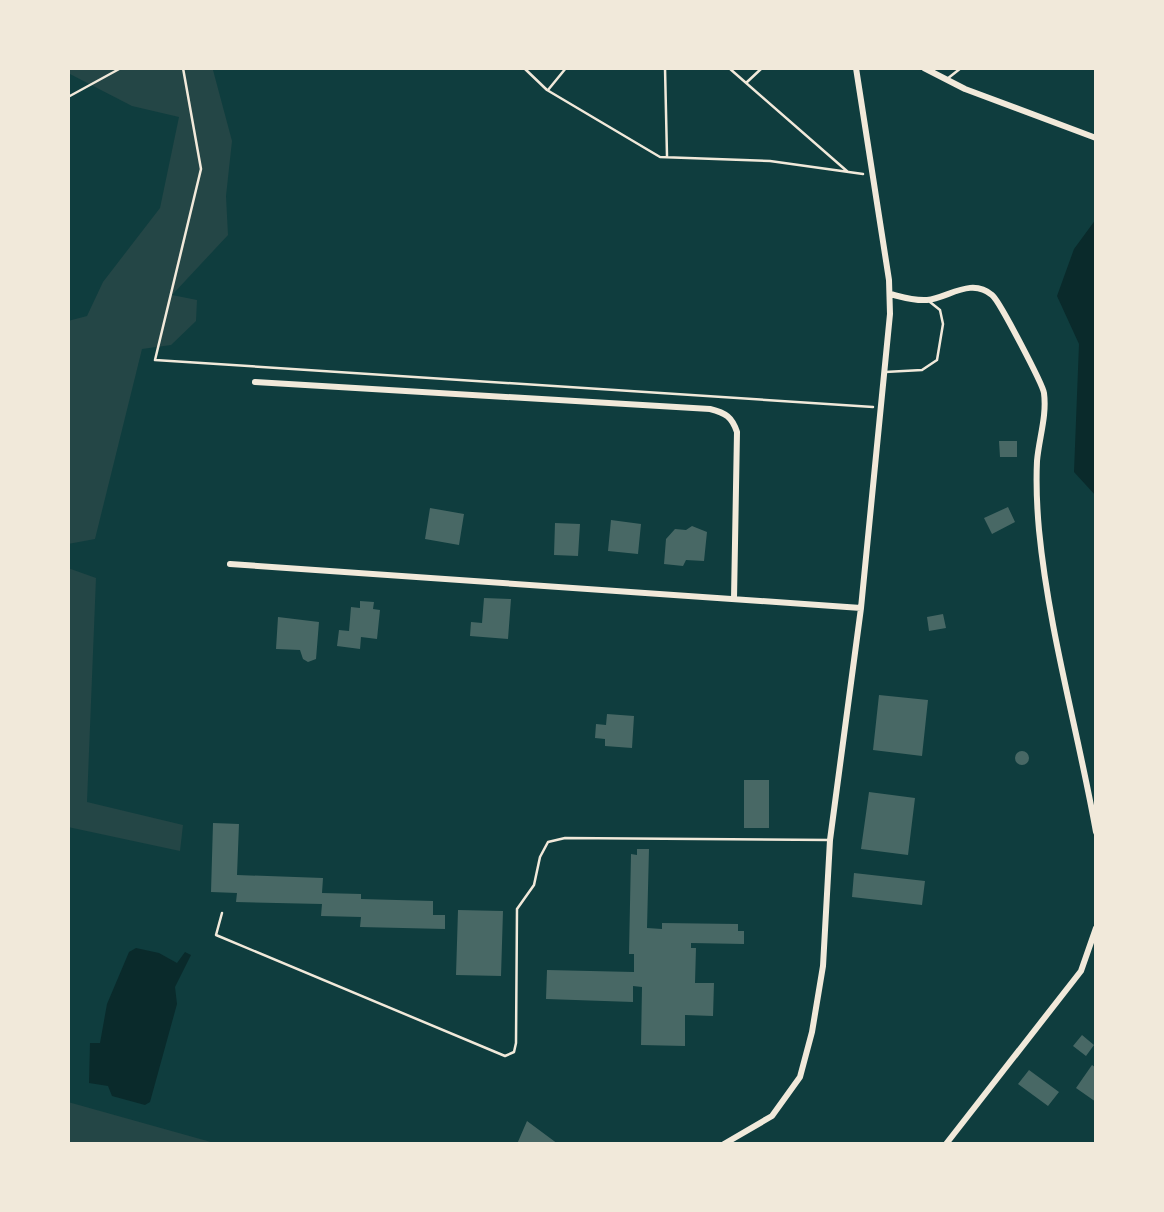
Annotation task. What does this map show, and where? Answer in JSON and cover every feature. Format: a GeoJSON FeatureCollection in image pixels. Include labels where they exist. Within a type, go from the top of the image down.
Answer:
{"type":"FeatureCollection","features":[{"type":"Feature","properties":{"kind":"street"},"geometry":{"type":"LineString","coordinates":[[724,1144],[772,1116],[800,1077],[812,1032],[822,966],[830,840],[861,608],[890,294],[856,68]]}},
{"type":"Feature","properties":{"kind":"street"},"geometry":{"type":"LineString","coordinates":[[924,68],[946,80],[1096,138]]}},
{"type":"Feature","properties":{"kind":"street"},"geometry":{"type":"LineString","coordinates":[[890,294],[928,300],[961,289],[974,288],[992,295],[1005,310],[1021,350],[1044,390],[1044,419],[1037,461],[1039,529],[1054,630],[1096,832]]}},
{"type":"Feature","properties":{"kind":"street"},"geometry":{"type":"LineString","coordinates":[[255,382],[710,409],[724,412],[733,420],[737,432],[734,599]]}},
{"type":"Feature","properties":{"kind":"street"},"geometry":{"type":"LineString","coordinates":[[230,564],[861,608]]}},
{"type":"Feature","properties":{"kind":"street"},"geometry":{"type":"LineString","coordinates":[[946,1144],[1081,971],[1096,928]]}},
{"type":"Feature","properties":{"kind":"lane"},"geometry":{"type":"LineString","coordinates":[[946,80],[961,68]]}},
{"type":"Feature","properties":{"kind":"lane"},"geometry":{"type":"LineString","coordinates":[[884,372],[922,370],[937,360],[943,324],[940,310],[928,300]]}},
{"type":"Feature","properties":{"kind":"lane"},"geometry":{"type":"LineString","coordinates":[[222,914],[216,935],[505,1056],[514,1052],[516,1043],[517,909],[534,885],[540,857],[548,842],[565,838],[830,840]]}},
{"type":"Feature","properties":{"kind":"path"},"geometry":{"type":"LineString","coordinates":[[68,97],[121,68]]}},
{"type":"Feature","properties":{"kind":"path"},"geometry":{"type":"LineString","coordinates":[[183,68],[201,169],[155,360],[881,407]]}},
{"type":"Feature","properties":{"kind":"path"},"geometry":{"type":"LineString","coordinates":[[524,68],[547,90],[660,156],[770,161],[872,176]]}},
{"type":"Feature","properties":{"kind":"path"},"geometry":{"type":"LineString","coordinates":[[547,90],[566,68]]}},
{"type":"Feature","properties":{"kind":"path"},"geometry":{"type":"LineString","coordinates":[[665,68],[667,157]]}},
{"type":"Feature","properties":{"kind":"path"},"geometry":{"type":"LineString","coordinates":[[729,68],[848,173]]}},
{"type":"Feature","properties":{"kind":"path"},"geometry":{"type":"LineString","coordinates":[[746,83],[762,68]]}},
{"type":"Feature","properties":{"kind":"shaded area"},"geometry":{"type":"Polygon","coordinates":[[[68,68],[213,70],[232,141],[226,196],[228,235],[172,295],[197,300],[196,321],[171,345],[142,349],[95,539],[68,544],[68,321],[87,316],[103,282],[160,208],[179,117],[132,106],[68,73],[68,68]]]}},
{"type":"Feature","properties":{"kind":"shaded area"},"geometry":{"type":"Polygon","coordinates":[[[1096,219],[1096,496],[1074,472],[1079,344],[1057,296],[1074,249],[1096,219]]]}},
{"type":"Feature","properties":{"kind":"shaded area"},"geometry":{"type":"Polygon","coordinates":[[[68,568],[96,578],[87,802],[183,825],[180,851],[68,827],[68,568]]]}},
{"type":"Feature","properties":{"kind":"shaded area"},"geometry":{"type":"Polygon","coordinates":[[[136,948],[159,953],[177,963],[185,952],[191,955],[175,987],[177,1004],[150,1102],[145,1105],[112,1096],[108,1086],[89,1083],[90,1043],[100,1043],[107,1004],[129,952],[136,948]]]}},
{"type":"Feature","properties":{"kind":"shaded area"},"geometry":{"type":"Polygon","coordinates":[[[68,1102],[218,1144],[68,1144],[68,1102]]]}},
{"type":"Feature","properties":{"kind":"building"},"geometry":{"type":"Polygon","coordinates":[[[999,441],[1017,441],[1017,457],[1000,457],[999,441]]]}},
{"type":"Feature","properties":{"kind":"building"},"geometry":{"type":"Polygon","coordinates":[[[1008,507],[1015,522],[992,534],[984,518],[1008,507]]]}},
{"type":"Feature","properties":{"kind":"building"},"geometry":{"type":"Polygon","coordinates":[[[430,508],[464,514],[459,545],[425,539],[430,508]]]}},
{"type":"Feature","properties":{"kind":"building"},"geometry":{"type":"Polygon","coordinates":[[[611,520],[641,524],[638,554],[608,551],[611,520]]]}},
{"type":"Feature","properties":{"kind":"building"},"geometry":{"type":"Polygon","coordinates":[[[555,523],[580,524],[578,556],[554,555],[555,523]]]}},
{"type":"Feature","properties":{"kind":"building"},"geometry":{"type":"Polygon","coordinates":[[[692,526],[707,532],[704,561],[686,560],[683,566],[664,564],[666,539],[675,529],[686,530],[692,526]]]}},
{"type":"Feature","properties":{"kind":"building"},"geometry":{"type":"Polygon","coordinates":[[[484,598],[511,599],[508,639],[470,636],[471,622],[482,623],[484,598]]]}},
{"type":"Feature","properties":{"kind":"building"},"geometry":{"type":"Polygon","coordinates":[[[360,601],[374,602],[373,609],[380,610],[377,639],[361,637],[360,649],[337,646],[339,630],[349,631],[351,607],[360,608],[360,601]]]}},
{"type":"Feature","properties":{"kind":"building"},"geometry":{"type":"Polygon","coordinates":[[[943,614],[946,628],[929,631],[927,617],[943,614]]]}},
{"type":"Feature","properties":{"kind":"building"},"geometry":{"type":"Polygon","coordinates":[[[278,617],[319,622],[316,659],[308,662],[303,659],[300,650],[276,649],[278,617]]]}},
{"type":"Feature","properties":{"kind":"building"},"geometry":{"type":"Polygon","coordinates":[[[879,695],[928,700],[922,756],[873,750],[879,695]]]}},
{"type":"Feature","properties":{"kind":"building"},"geometry":{"type":"Polygon","coordinates":[[[607,714],[634,716],[632,748],[605,746],[605,739],[595,738],[596,724],[606,725],[607,714]]]}},
{"type":"Feature","properties":{"kind":"building"},"geometry":{"type":"Polygon","coordinates":[[[1019,751],[1025,751],[1029,758],[1025,765],[1019,765],[1015,761],[1015,755],[1019,751]]]}},
{"type":"Feature","properties":{"kind":"building"},"geometry":{"type":"Polygon","coordinates":[[[744,780],[769,780],[769,828],[744,828],[744,780]]]}},
{"type":"Feature","properties":{"kind":"building"},"geometry":{"type":"Polygon","coordinates":[[[869,792],[915,798],[908,855],[861,849],[869,792]]]}},
{"type":"Feature","properties":{"kind":"building"},"geometry":{"type":"Polygon","coordinates":[[[213,823],[239,824],[237,875],[323,878],[322,893],[361,894],[361,899],[433,901],[433,915],[445,915],[445,929],[360,927],[361,917],[321,916],[322,904],[236,902],[237,893],[211,892],[213,823]]]}},
{"type":"Feature","properties":{"kind":"building"},"geometry":{"type":"Polygon","coordinates":[[[637,849],[649,849],[647,928],[662,929],[662,923],[738,924],[738,931],[744,931],[744,944],[691,943],[691,948],[696,948],[695,983],[714,983],[713,1016],[685,1015],[685,1046],[641,1045],[642,987],[633,986],[633,1002],[546,999],[547,970],[634,972],[634,954],[629,954],[631,854],[637,855],[637,849]]]}},
{"type":"Feature","properties":{"kind":"building"},"geometry":{"type":"Polygon","coordinates":[[[854,873],[925,881],[922,905],[852,897],[854,873]]]}},
{"type":"Feature","properties":{"kind":"building"},"geometry":{"type":"Polygon","coordinates":[[[458,910],[503,911],[501,976],[456,975],[458,910]]]}},
{"type":"Feature","properties":{"kind":"building"},"geometry":{"type":"Polygon","coordinates":[[[1082,1035],[1094,1045],[1086,1056],[1073,1046],[1082,1035]]]}},
{"type":"Feature","properties":{"kind":"building"},"geometry":{"type":"Polygon","coordinates":[[[1092,1065],[1096,1068],[1096,1102],[1076,1088],[1092,1065]]]}},
{"type":"Feature","properties":{"kind":"building"},"geometry":{"type":"Polygon","coordinates":[[[1029,1070],[1059,1092],[1048,1106],[1018,1084],[1029,1070]]]}},
{"type":"Feature","properties":{"kind":"building"},"geometry":{"type":"Polygon","coordinates":[[[527,1121],[558,1144],[517,1144],[527,1121]]]}}]}
